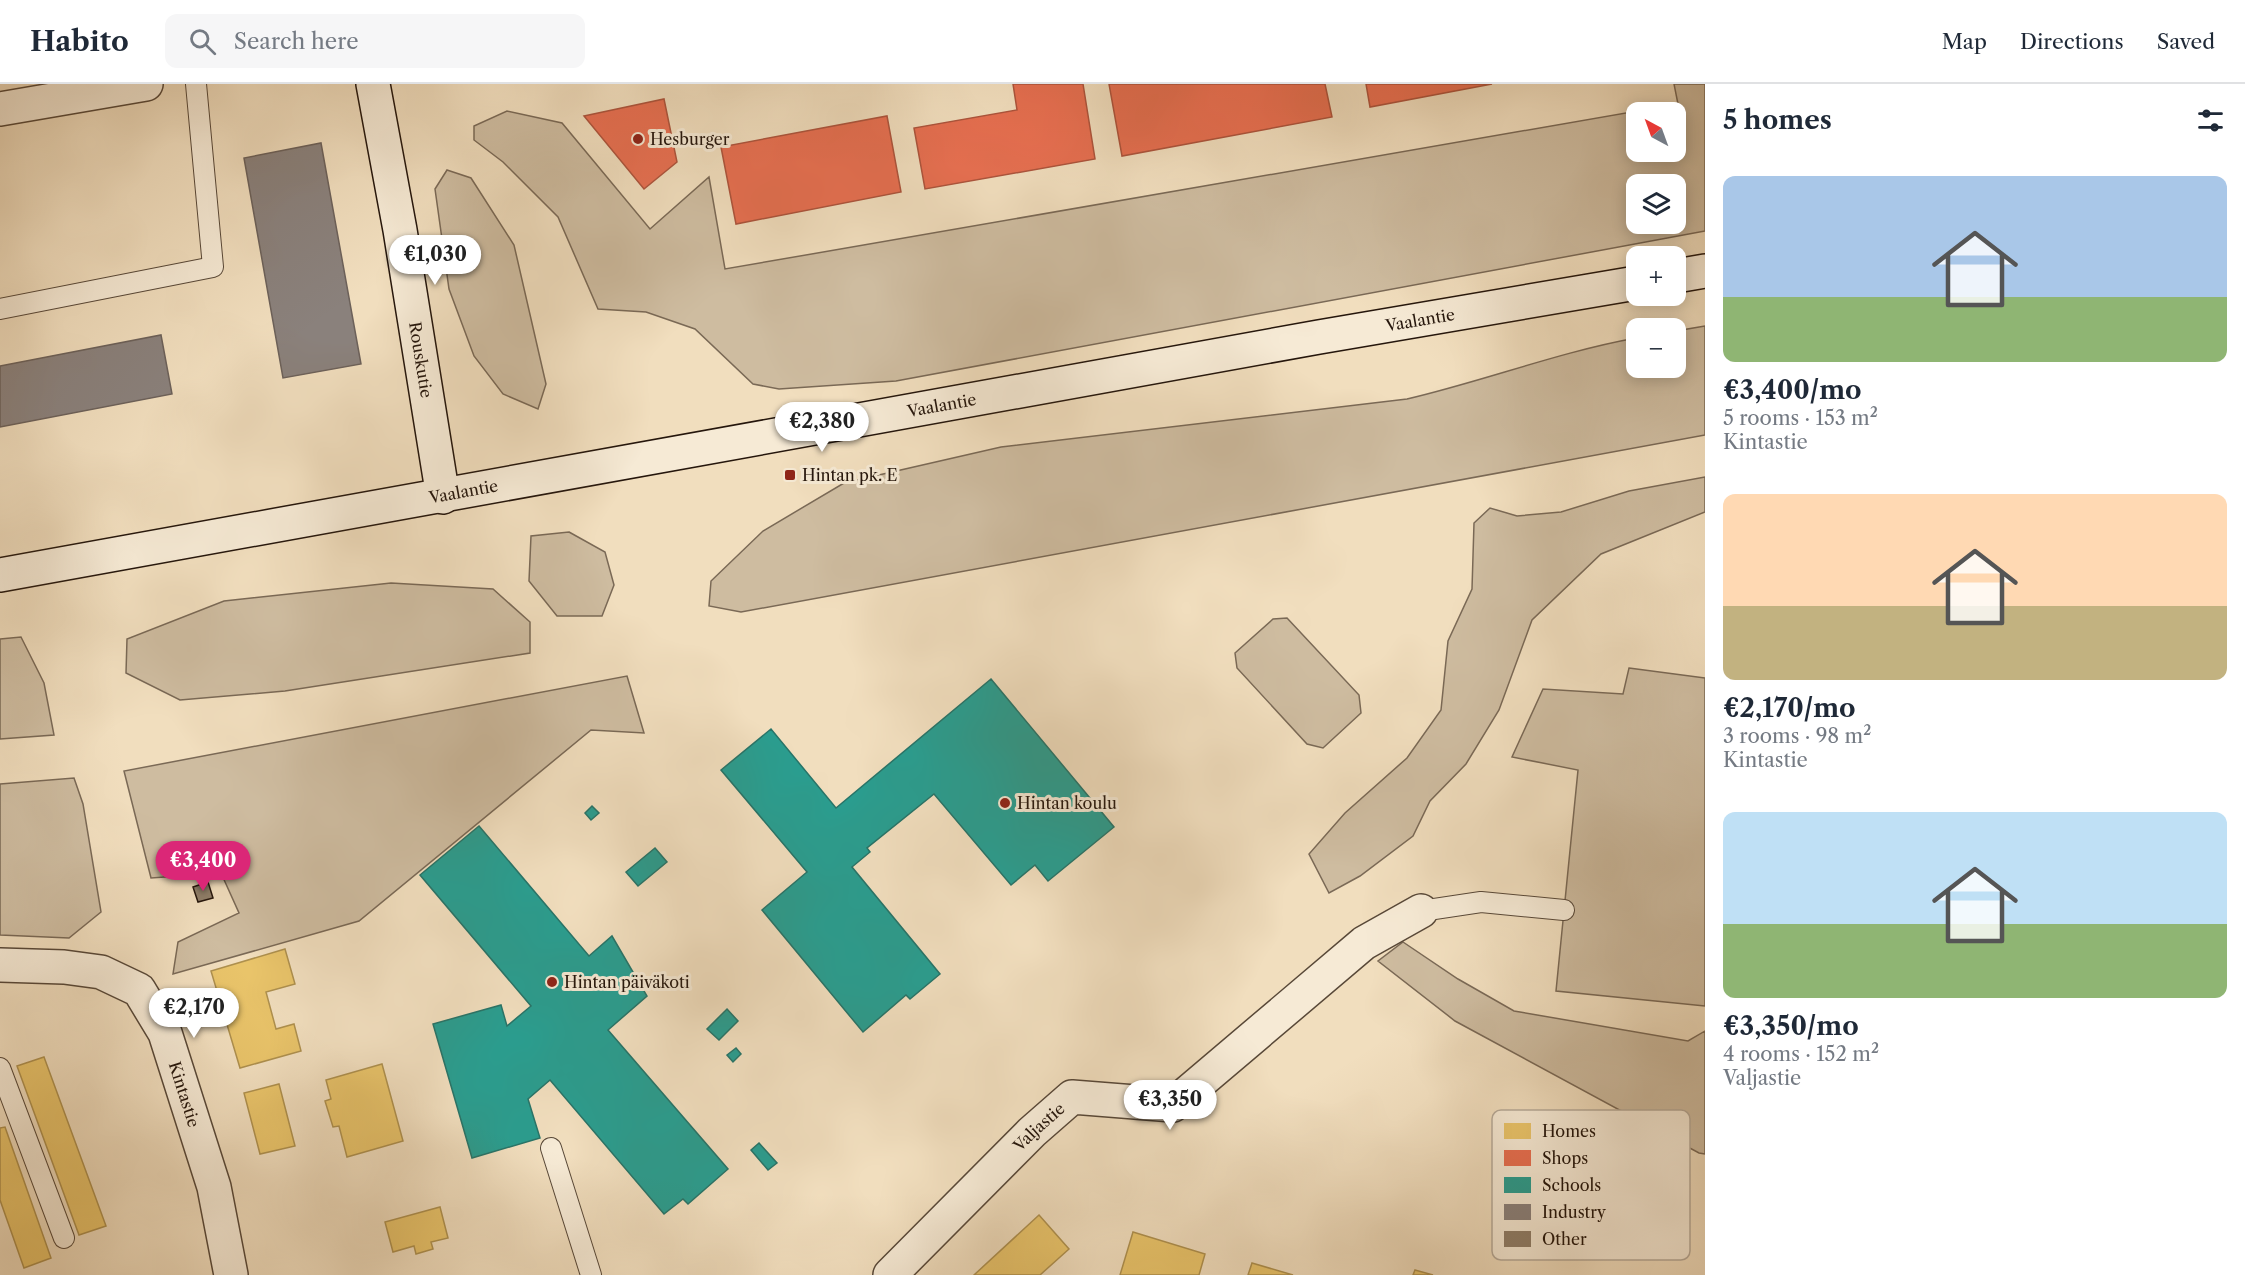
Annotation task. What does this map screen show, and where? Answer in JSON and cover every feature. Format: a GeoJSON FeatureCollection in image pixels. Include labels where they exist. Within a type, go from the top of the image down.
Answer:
{"type":"FeatureCollection","features":[{"type":"Feature","properties":{"kind":"street"},"geometry":{"type":"LineString","coordinates":[[0,109],[146,84]]}},
{"type":"Feature","properties":{"kind":"street","name":"Rouskutie"},"geometry":{"type":"LineString","coordinates":[[373,84],[400,230],[443,497]]}},
{"type":"Feature","properties":{"kind":"street"},"geometry":{"type":"LineString","coordinates":[[1686,274],[1705,271]]}},
{"type":"Feature","properties":{"kind":"street","name":"Vaalantie"},"geometry":{"type":"LineString","coordinates":[[0,575],[1626,285]]}},
{"type":"Feature","properties":{"kind":"street","name":"Valjastie"},"geometry":{"type":"LineString","coordinates":[[890,1275],[1032,1132],[1072,1097],[1173,1106],[1364,943],[1422,911]]}},
{"type":"Feature","properties":{"kind":"street","name":"Kintastie"},"geometry":{"type":"LineString","coordinates":[[0,965],[64,967],[101,972],[139,990],[165,1033],[214,1187],[231,1275]]}},
{"type":"Feature","properties":{"kind":"lane"},"geometry":{"type":"LineString","coordinates":[[0,309],[213,267],[196,84]]}},
{"type":"Feature","properties":{"kind":"lane"},"geometry":{"type":"LineString","coordinates":[[1422,911],[1481,902],[1564,910]]}},
{"type":"Feature","properties":{"kind":"lane"},"geometry":{"type":"LineString","coordinates":[[0,1068],[64,1238]]}},
{"type":"Feature","properties":{"kind":"lane"},"geometry":{"type":"LineString","coordinates":[[551,1148],[591,1275]]}},
{"type":"Feature","properties":{"kind":"shaded area"},"geometry":{"type":"Polygon","coordinates":[[[1674,84],[1705,84],[1705,231],[896,381],[779,389],[753,384],[695,329],[646,312],[598,309],[558,217],[503,162],[474,140],[474,126],[507,111],[562,123],[650,229],[709,177],[725,269],[1626,113],[1626,162],[1686,162],[1686,102],[1678,102],[1674,84]]]}},
{"type":"Feature","properties":{"kind":"shaded area"},"geometry":{"type":"Polygon","coordinates":[[[447,170],[471,178],[514,245],[546,384],[538,409],[503,394],[474,356],[449,289],[435,189],[447,170]]]}},
{"type":"Feature","properties":{"kind":"shaded area"},"geometry":{"type":"Polygon","coordinates":[[[1705,326],[1705,435],[741,612],[709,606],[711,581],[763,531],[844,483],[1001,447],[1407,399],[1626,340],[1626,378],[1686,378],[1686,329],[1705,326]]]}},
{"type":"Feature","properties":{"kind":"shaded area"},"geometry":{"type":"Polygon","coordinates":[[[1705,477],[1705,512],[1601,554],[1532,620],[1499,710],[1466,764],[1430,801],[1413,836],[1360,876],[1329,893],[1309,854],[1345,813],[1407,758],[1441,710],[1448,641],[1472,589],[1474,523],[1490,508],[1517,516],[1561,512],[1629,491],[1705,477]]]}},
{"type":"Feature","properties":{"kind":"shaded area"},"geometry":{"type":"Polygon","coordinates":[[[569,532],[605,552],[614,585],[602,616],[557,616],[529,581],[531,536],[569,532]]]}},
{"type":"Feature","properties":{"kind":"shaded area"},"geometry":{"type":"Polygon","coordinates":[[[391,583],[493,589],[530,622],[530,653],[285,691],[180,700],[126,673],[127,639],[224,601],[391,583]]]}},
{"type":"Feature","properties":{"kind":"shaded area"},"geometry":{"type":"Polygon","coordinates":[[[1287,618],[1359,695],[1361,713],[1323,748],[1307,744],[1237,668],[1235,653],[1273,619],[1287,618]]]}},
{"type":"Feature","properties":{"kind":"shaded area"},"geometry":{"type":"Polygon","coordinates":[[[21,637],[44,683],[54,735],[0,739],[0,639],[21,637]]]}},
{"type":"Feature","properties":{"kind":"shaded area"},"geometry":{"type":"Polygon","coordinates":[[[1629,668],[1705,678],[1705,1006],[1556,991],[1578,770],[1512,757],[1543,689],[1623,694],[1629,668]]]}},
{"type":"Feature","properties":{"kind":"shaded area"},"geometry":{"type":"Polygon","coordinates":[[[627,676],[644,733],[591,730],[359,921],[173,974],[178,942],[239,913],[221,873],[151,878],[124,771],[627,676]]]}},
{"type":"Feature","properties":{"kind":"shaded area"},"geometry":{"type":"Polygon","coordinates":[[[74,778],[83,804],[101,912],[69,938],[0,935],[0,784],[74,778]]]}},
{"type":"Feature","properties":{"kind":"shaded area"},"geometry":{"type":"Polygon","coordinates":[[[1403,942],[1458,979],[1514,1011],[1688,1041],[1705,1031],[1705,1154],[1690,1148],[1690,1110],[1620,1110],[1455,1021],[1378,961],[1403,942]]]}},
{"type":"Feature","properties":{"kind":"building: Homes"},"geometry":{"type":"Polygon","coordinates":[[[285,949],[295,984],[266,992],[276,1029],[294,1024],[301,1051],[240,1068],[211,971],[285,949]]]}},
{"type":"Feature","properties":{"kind":"building: Homes"},"geometry":{"type":"Polygon","coordinates":[[[44,1057],[106,1226],[79,1235],[17,1066],[44,1057]]]}},
{"type":"Feature","properties":{"kind":"building: Homes"},"geometry":{"type":"Polygon","coordinates":[[[382,1064],[403,1141],[347,1157],[339,1126],[333,1127],[325,1101],[331,1099],[326,1080],[382,1064]]]}},
{"type":"Feature","properties":{"kind":"building: Homes"},"geometry":{"type":"Polygon","coordinates":[[[279,1084],[295,1146],[260,1154],[244,1093],[279,1084]]]}},
{"type":"Feature","properties":{"kind":"building: Homes"},"geometry":{"type":"Polygon","coordinates":[[[5,1127],[51,1258],[24,1268],[0,1200],[0,1128],[5,1127]]]}},
{"type":"Feature","properties":{"kind":"building: Homes"},"geometry":{"type":"Polygon","coordinates":[[[440,1207],[448,1238],[431,1242],[433,1249],[416,1254],[414,1246],[393,1252],[385,1222],[440,1207]]]}},
{"type":"Feature","properties":{"kind":"building: Homes"},"geometry":{"type":"Polygon","coordinates":[[[1039,1215],[1069,1249],[1040,1275],[974,1275],[1039,1215]]]}},
{"type":"Feature","properties":{"kind":"building: Homes"},"geometry":{"type":"Polygon","coordinates":[[[1133,1232],[1205,1254],[1199,1275],[1120,1275],[1133,1232]]]}},
{"type":"Feature","properties":{"kind":"building: Homes"},"geometry":{"type":"Polygon","coordinates":[[[1252,1263],[1293,1275],[1248,1275],[1252,1263]]]}},
{"type":"Feature","properties":{"kind":"building: Homes"},"geometry":{"type":"Polygon","coordinates":[[[1415,1270],[1433,1275],[1413,1275],[1415,1270]]]}},
{"type":"Feature","properties":{"kind":"building: Shops"},"geometry":{"type":"Polygon","coordinates":[[[1013,84],[1083,84],[1095,159],[925,189],[914,128],[1017,110],[1013,84]]]}},
{"type":"Feature","properties":{"kind":"building: Shops"},"geometry":{"type":"Polygon","coordinates":[[[1109,84],[1325,84],[1332,117],[1122,156],[1109,84]]]}},
{"type":"Feature","properties":{"kind":"building: Shops"},"geometry":{"type":"Polygon","coordinates":[[[1366,84],[1492,84],[1370,107],[1366,84]]]}},
{"type":"Feature","properties":{"kind":"building: Shops","name":"Hesburger"},"geometry":{"type":"Polygon","coordinates":[[[664,99],[677,162],[644,189],[584,116],[664,99]]]}},
{"type":"Feature","properties":{"kind":"building: Shops"},"geometry":{"type":"Polygon","coordinates":[[[887,116],[901,192],[736,224],[721,147],[887,116]]]}},
{"type":"Feature","properties":{"kind":"building: Schools"},"geometry":{"type":"Polygon","coordinates":[[[991,679],[1114,827],[1048,881],[1035,865],[1011,885],[934,794],[867,848],[870,852],[852,867],[940,974],[910,999],[906,995],[863,1032],[762,910],[807,872],[721,770],[771,729],[836,808],[991,679]]]}},
{"type":"Feature","properties":{"kind":"building: Schools"},"geometry":{"type":"Polygon","coordinates":[[[592,806],[599,813],[591,820],[585,813],[592,806]]]}},
{"type":"Feature","properties":{"kind":"building: Schools"},"geometry":{"type":"Polygon","coordinates":[[[479,826],[589,956],[612,936],[647,996],[608,1030],[728,1169],[688,1204],[683,1199],[664,1214],[550,1080],[528,1099],[540,1138],[472,1158],[433,1024],[501,1005],[507,1026],[531,1006],[420,875],[479,826]]]}},
{"type":"Feature","properties":{"kind":"building: Schools"},"geometry":{"type":"Polygon","coordinates":[[[655,848],[667,862],[638,886],[626,872],[655,848]]]}},
{"type":"Feature","properties":{"kind":"building: Schools"},"geometry":{"type":"Polygon","coordinates":[[[727,1009],[738,1021],[719,1040],[707,1029],[727,1009]]]}},
{"type":"Feature","properties":{"kind":"building: Schools"},"geometry":{"type":"Polygon","coordinates":[[[736,1048],[741,1054],[733,1062],[727,1055],[736,1048]]]}},
{"type":"Feature","properties":{"kind":"building: Schools"},"geometry":{"type":"Polygon","coordinates":[[[759,1143],[777,1163],[768,1170],[751,1150],[759,1143]]]}},
{"type":"Feature","properties":{"kind":"building: Industry"},"geometry":{"type":"Polygon","coordinates":[[[321,143],[361,364],[283,378],[244,158],[321,143]]]}},
{"type":"Feature","properties":{"kind":"building: Industry"},"geometry":{"type":"Polygon","coordinates":[[[161,335],[172,394],[0,427],[0,366],[161,335]]]}},
{"type":"Feature","properties":{"kind":"building: Other"},"geometry":{"type":"Polygon","coordinates":[[[208,882],[213,898],[198,902],[193,887],[208,882]]]}},
{"type":"Feature","properties":{"kind":"place","name":"Hesburger"},"geometry":{"type":"Point","coordinates":[638,139]}},
{"type":"Feature","properties":{"kind":"place","name":"Hintan pk. E"},"geometry":{"type":"Point","coordinates":[790,475]}},
{"type":"Feature","properties":{"kind":"place","name":"Hintan koulu"},"geometry":{"type":"Point","coordinates":[1005,803]}},
{"type":"Feature","properties":{"kind":"place","name":"Hintan päiväkoti"},"geometry":{"type":"Point","coordinates":[552,982]}}]}
